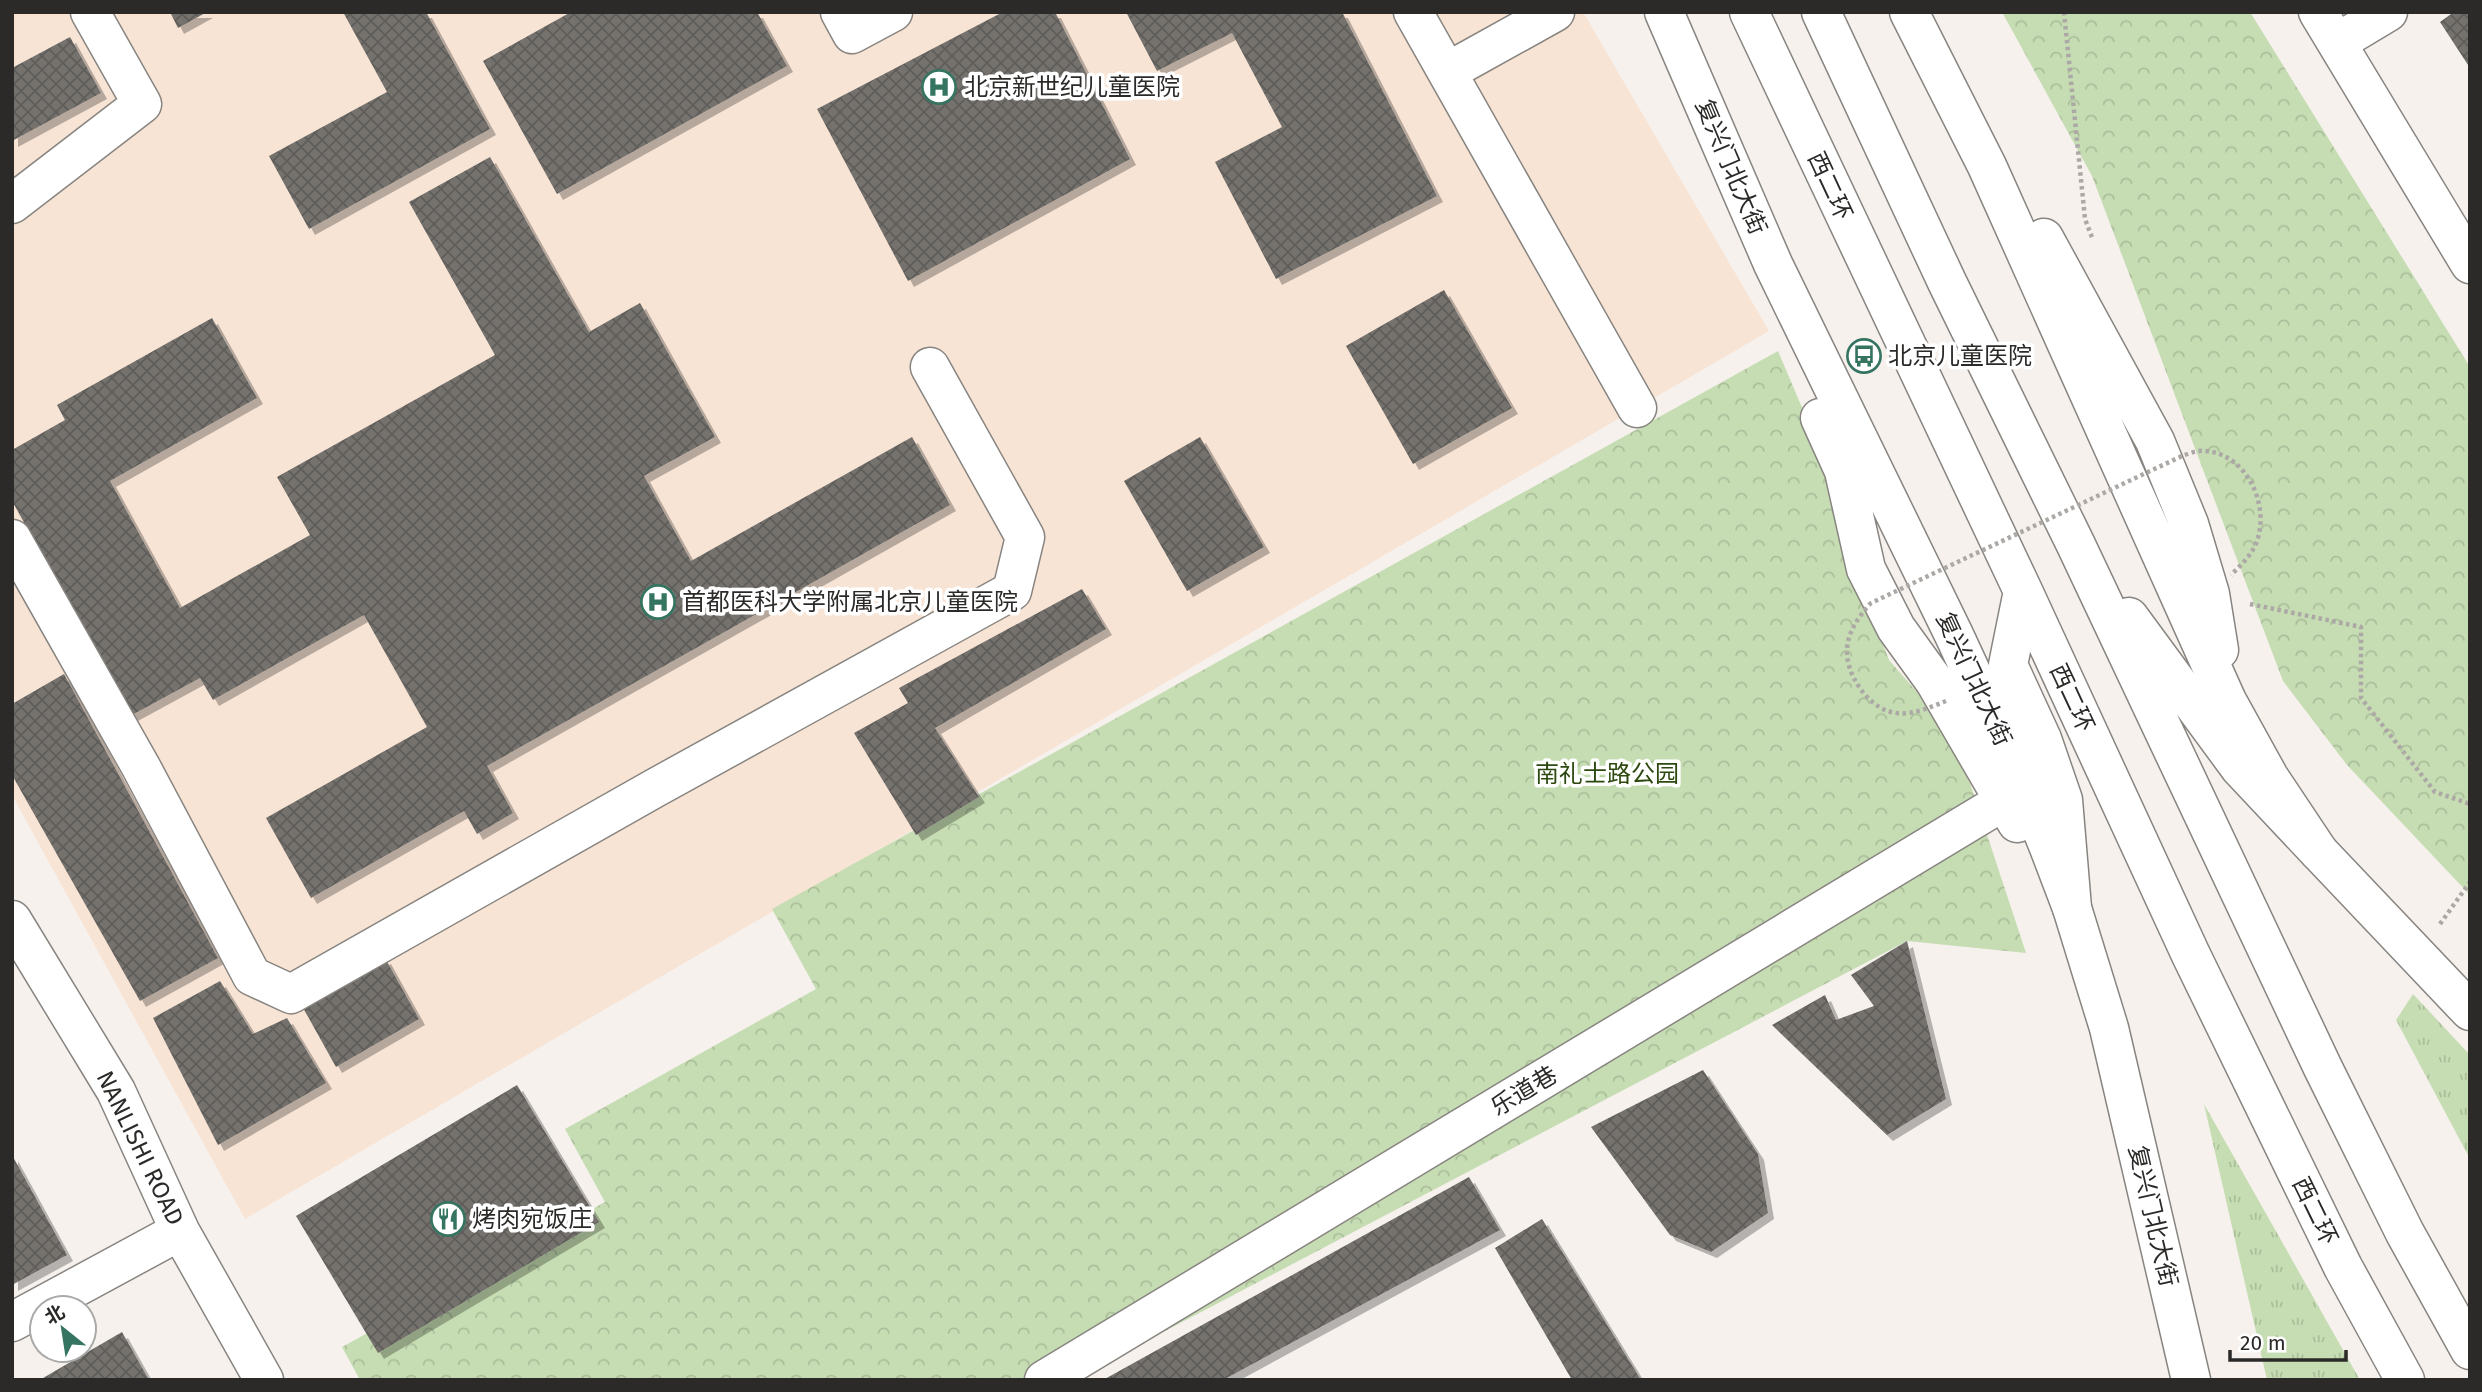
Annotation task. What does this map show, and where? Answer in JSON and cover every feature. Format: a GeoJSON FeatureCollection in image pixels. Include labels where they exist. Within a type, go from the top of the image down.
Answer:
{"type":"FeatureCollection","features":[{"type":"Feature","properties":{"kind":"main road"},"geometry":{"type":"LineString","coordinates":[[12,204],[142,104],[90,12]]}},
{"type":"Feature","properties":{"kind":"main road"},"geometry":{"type":"LineString","coordinates":[[840,12],[852,34],[893,12]]}},
{"type":"Feature","properties":{"kind":"main road"},"geometry":{"type":"LineString","coordinates":[[1447,72],[1555,12]]}},
{"type":"Feature","properties":{"kind":"main road","name":"复兴门北大街"},"geometry":{"type":"LineString","coordinates":[[1664,12],[1773,264],[2019,773],[2072,908],[2109,1028],[2191,1380]]}},
{"type":"Feature","properties":{"kind":"main road","name":"西二环"},"geometry":{"type":"LineString","coordinates":[[1749,12],[2023,591],[2191,955],[2343,1266],[2405,1380]]}},
{"type":"Feature","properties":{"kind":"main road"},"geometry":{"type":"LineString","coordinates":[[1821,12],[1947,282],[2076,545],[2323,1068],[2405,1233],[2470,1350]]}},
{"type":"Feature","properties":{"kind":"main road"},"geometry":{"type":"LineString","coordinates":[[2388,12],[2328,27],[2470,264]]}},
{"type":"Feature","properties":{"kind":"main road"},"geometry":{"type":"LineString","coordinates":[[1415,13],[1637,408]]}},
{"type":"Feature","properties":{"kind":"main road"},"geometry":{"type":"LineString","coordinates":[[1917,27],[2050,247],[2155,441],[2189,524],[2210,594],[2227,701],[2269,777],[2319,852]]}},
{"type":"Feature","properties":{"kind":"main road"},"geometry":{"type":"LineString","coordinates":[[1773,264],[1782,335],[1844,471],[1866,569],[1896,628],[1946,701],[2004,802],[2072,908]]}},
{"type":"Feature","properties":{"kind":"main road"},"geometry":{"type":"LineString","coordinates":[[12,540],[141,767],[253,976],[290,994],[1012,591],[1025,537],[930,367]]}},
{"type":"Feature","properties":{"kind":"main road"},"geometry":{"type":"LineString","coordinates":[[2076,545],[2240,768],[2470,1012]]}},
{"type":"Feature","properties":{"kind":"main road"},"geometry":{"type":"LineString","coordinates":[[2023,591],[2008,665],[2042,739],[2063,800],[2072,908]]}},
{"type":"Feature","properties":{"kind":"main road","name":"乐道巷"},"geometry":{"type":"LineString","coordinates":[[1044,1380],[2004,802]]}},
{"type":"Feature","properties":{"kind":"main road","name":"NANLISHI ROAD"},"geometry":{"type":"LineString","coordinates":[[12,919],[116,1091],[180,1231],[264,1380]]}},
{"type":"Feature","properties":{"kind":"main road"},"geometry":{"type":"LineString","coordinates":[[12,1322],[180,1231]]}},
{"type":"Feature","properties":{"kind":"path"},"geometry":{"type":"LineString","coordinates":[[2064,12],[2085,219],[2095,245]]}},
{"type":"Feature","properties":{"kind":"path"},"geometry":{"type":"LineString","coordinates":[[2179,448],[2184,461]]}},
{"type":"Feature","properties":{"kind":"path"},"geometry":{"type":"LineString","coordinates":[[1946,701],[1917,713],[1887,711],[1869,700],[1851,674],[1846,654],[1852,627],[1871,603],[2182,456],[2203,450],[2228,457],[2249,477],[2257,494],[2261,517],[2258,540],[2249,557],[2231,576]]}},
{"type":"Feature","properties":{"kind":"path"},"geometry":{"type":"LineString","coordinates":[[2226,563],[2235,584]]}},
{"type":"Feature","properties":{"kind":"path"},"geometry":{"type":"LineString","coordinates":[[2242,603],[2361,627],[2361,698],[2435,792],[2470,804]]}},
{"type":"Feature","properties":{"kind":"path"},"geometry":{"type":"LineString","coordinates":[[2447,932],[2440,924],[2470,882]]}},
{"type":"Feature","properties":{"kind":"shaded area","name":"首都医科大学附属北京儿童医院"},"geometry":{"type":"Polygon","coordinates":[[[12,12],[1583,12],[1769,331],[245,1219],[12,795],[12,12]]]}},
{"type":"Feature","properties":{"kind":"green space"},"geometry":{"type":"Polygon","coordinates":[[[2002,12],[2250,12],[2470,367],[2470,895],[2347,765],[2283,681],[2092,176],[2002,12]]]}},
{"type":"Feature","properties":{"kind":"green space","name":"南礼士路公园"},"geometry":{"type":"Polygon","coordinates":[[[1778,351],[1834,483],[1847,550],[1889,660],[1937,715],[1970,783],[2026,953],[1907,941],[1072,1380],[360,1380],[342,1347],[605,1202],[565,1129],[816,989],[772,909],[1778,351]]]}},
{"type":"Feature","properties":{"kind":"green space"},"geometry":{"type":"Polygon","coordinates":[[[2413,994],[2470,1055],[2470,1159],[2396,1020],[2413,994]]]}},
{"type":"Feature","properties":{"kind":"green space"},"geometry":{"type":"Polygon","coordinates":[[[2204,1104],[2360,1380],[2267,1380],[2204,1104]]]}},
{"type":"Feature","properties":{"kind":"building"},"geometry":{"type":"Polygon","coordinates":[[[170,12],[207,12],[178,28],[170,12]]]}},
{"type":"Feature","properties":{"kind":"building"},"geometry":{"type":"Polygon","coordinates":[[[343,12],[426,12],[490,129],[309,229],[269,156],[387,92],[343,12]]]}},
{"type":"Feature","properties":{"kind":"building"},"geometry":{"type":"Polygon","coordinates":[[[571,12],[757,12],[787,66],[557,194],[483,61],[571,12]]]}},
{"type":"Feature","properties":{"kind":"building"},"geometry":{"type":"Polygon","coordinates":[[[1003,12],[1055,12],[1130,159],[908,281],[817,109],[1003,12]]]}},
{"type":"Feature","properties":{"kind":"building"},"geometry":{"type":"Polygon","coordinates":[[[1126,12],[1342,12],[1437,196],[1276,279],[1215,162],[1282,127],[1232,33],[1157,71],[1126,12]]]}},
{"type":"Feature","properties":{"kind":"building"},"geometry":{"type":"Polygon","coordinates":[[[2454,12],[2470,12],[2470,68],[2440,22],[2454,12]]]}},
{"type":"Feature","properties":{"kind":"building"},"geometry":{"type":"Polygon","coordinates":[[[70,37],[101,93],[12,141],[12,68],[70,37]]]}},
{"type":"Feature","properties":{"kind":"building"},"geometry":{"type":"Polygon","coordinates":[[[490,157],[589,332],[640,303],[715,437],[644,476],[691,561],[912,437],[950,505],[487,766],[513,813],[477,834],[464,811],[311,898],[266,818],[427,727],[364,615],[213,700],[200,678],[132,715],[12,501],[12,450],[65,420],[57,405],[212,318],[257,398],[110,481],[180,608],[310,535],[277,477],[495,355],[409,202],[490,157]]]}},
{"type":"Feature","properties":{"kind":"building"},"geometry":{"type":"Polygon","coordinates":[[[1444,290],[1512,408],[1413,464],[1346,346],[1444,290]]]}},
{"type":"Feature","properties":{"kind":"building"},"geometry":{"type":"Polygon","coordinates":[[[1200,437],[1264,547],[1187,591],[1124,481],[1200,437]]]}},
{"type":"Feature","properties":{"kind":"building"},"geometry":{"type":"Polygon","coordinates":[[[1082,589],[1106,629],[935,728],[979,797],[916,835],[854,733],[908,703],[899,688],[1082,589]]]}},
{"type":"Feature","properties":{"kind":"building"},"geometry":{"type":"Polygon","coordinates":[[[64,674],[218,958],[140,1001],[12,775],[12,704],[64,674]]]}},
{"type":"Feature","properties":{"kind":"building"},"geometry":{"type":"Polygon","coordinates":[[[1907,941],[1946,1099],[1887,1135],[1772,1025],[1825,995],[1836,1020],[1874,1006],[1851,975],[1907,941]]]}},
{"type":"Feature","properties":{"kind":"building"},"geometry":{"type":"Polygon","coordinates":[[[385,958],[419,1019],[336,1067],[302,1006],[385,958]]]}},
{"type":"Feature","properties":{"kind":"building"},"geometry":{"type":"Polygon","coordinates":[[[220,981],[253,1034],[287,1018],[326,1083],[218,1145],[153,1018],[220,981]]]}},
{"type":"Feature","properties":{"kind":"building"},"geometry":{"type":"Polygon","coordinates":[[[1703,1070],[1758,1154],[1768,1213],[1711,1252],[1670,1235],[1591,1127],[1703,1070]]]}},
{"type":"Feature","properties":{"kind":"building","name":"烤肉宛饭庄"},"geometry":{"type":"Polygon","coordinates":[[[517,1085],[599,1222],[378,1353],[296,1216],[517,1085]]]}},
{"type":"Feature","properties":{"kind":"building"},"geometry":{"type":"Polygon","coordinates":[[[12,1155],[67,1255],[12,1285],[12,1155]]]}},
{"type":"Feature","properties":{"kind":"building"},"geometry":{"type":"Polygon","coordinates":[[[1469,1177],[1500,1230],[1223,1380],[1103,1380],[1469,1177]]]}},
{"type":"Feature","properties":{"kind":"building"},"geometry":{"type":"Polygon","coordinates":[[[1542,1219],[1641,1380],[1572,1380],[1495,1248],[1542,1219]]]}},
{"type":"Feature","properties":{"kind":"building"},"geometry":{"type":"Polygon","coordinates":[[[122,1332],[149,1380],[44,1380],[43,1378],[67,1364],[98,1364],[98,1346],[122,1332]]]}},
{"type":"Feature","properties":{"kind":"place","name":"北京新世纪儿童医院"},"geometry":{"type":"Point","coordinates":[939,87]}},
{"type":"Feature","properties":{"kind":"place","name":"北京儿童医院"},"geometry":{"type":"Point","coordinates":[1864,356]}},
{"type":"Feature","properties":{"kind":"place","name":"首都医科大学附属北京儿童医院"},"geometry":{"type":"Point","coordinates":[658,602]}},
{"type":"Feature","properties":{"kind":"place","name":"烤肉宛饭庄"},"geometry":{"type":"Point","coordinates":[448,1219]}}]}
